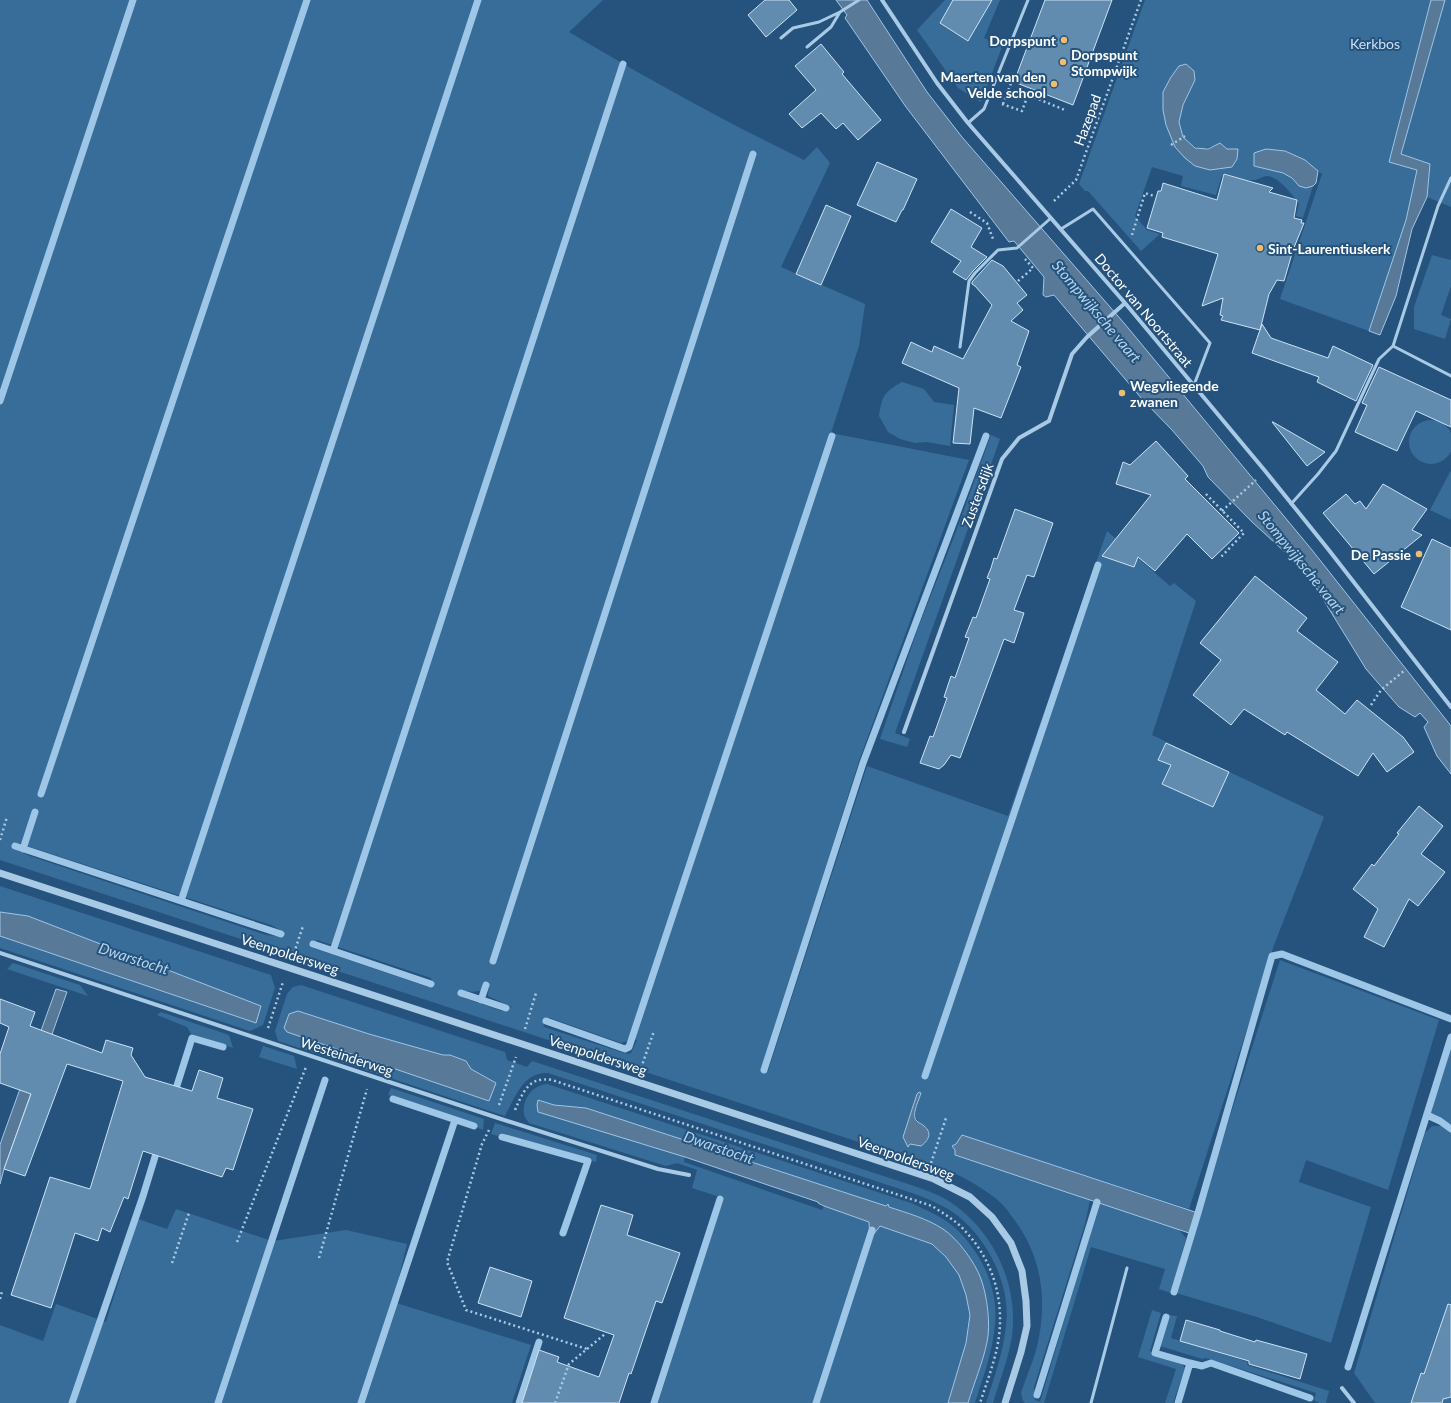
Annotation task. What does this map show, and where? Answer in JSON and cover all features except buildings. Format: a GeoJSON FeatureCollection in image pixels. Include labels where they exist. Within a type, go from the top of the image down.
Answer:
{"type":"FeatureCollection","features":[{"type":"Feature","properties":{"kind":"street","name":"Doctor van Noortstraat"},"geometry":{"type":"LineString","coordinates":[[882,0],[937,83],[968,123],[1125,303],[1194,385],[1328,549],[1451,707]]}},
{"type":"Feature","properties":{"kind":"street","name":"Zustersdijk"},"geometry":{"type":"LineString","coordinates":[[904,732],[1002,459],[1019,438],[1049,421],[1072,354],[1087,337],[1125,303]]}},
{"type":"Feature","properties":{"kind":"street","name":"Veenpoldersweg"},"geometry":{"type":"LineString","coordinates":[[0,873],[927,1177],[970,1197],[992,1217],[1011,1243],[1022,1271],[1026,1301],[1027,1326],[1021,1352],[1005,1403]]}},
{"type":"Feature","properties":{"kind":"street","name":"Westeinderweg"},"geometry":{"type":"LineString","coordinates":[[0,953],[510,1122],[658,1169],[689,1175]]}},
{"type":"Feature","properties":{"kind":"street"},"geometry":{"type":"LineString","coordinates":[[1342,1388],[1354,1403]]}},
{"type":"Feature","properties":{"kind":"lane"},"geometry":{"type":"LineString","coordinates":[[781,38],[793,28],[818,22],[840,12],[859,0]]}},
{"type":"Feature","properties":{"kind":"lane"},"geometry":{"type":"LineString","coordinates":[[968,123],[984,109],[1028,0]]}},
{"type":"Feature","properties":{"kind":"lane"},"geometry":{"type":"LineString","coordinates":[[807,47],[830,27],[840,12]]}},
{"type":"Feature","properties":{"kind":"lane"},"geometry":{"type":"LineString","coordinates":[[1291,504],[1336,451],[1379,359],[1393,346],[1438,206],[1451,178]]}},
{"type":"Feature","properties":{"kind":"lane"},"geometry":{"type":"LineString","coordinates":[[1061,229],[1093,209],[1210,343],[1194,385]]}},
{"type":"Feature","properties":{"kind":"lane"},"geometry":{"type":"LineString","coordinates":[[960,347],[969,281],[998,250],[1017,248],[1051,218]]}},
{"type":"Feature","properties":{"kind":"lane"},"geometry":{"type":"LineString","coordinates":[[1393,346],[1451,376]]}},
{"type":"Feature","properties":{"kind":"lane"},"geometry":{"type":"LineString","coordinates":[[1091,1403],[1127,1268]]}},
{"type":"Feature","properties":{"kind":"path","name":"Hazepad"},"geometry":{"type":"LineString","coordinates":[[1051,218],[1053,202],[1076,180],[1141,0]]}},
{"type":"Feature","properties":{"kind":"path"},"geometry":{"type":"LineString","coordinates":[[989,98],[1022,111],[1028,95],[1065,110]]}},
{"type":"Feature","properties":{"kind":"path"},"geometry":{"type":"LineString","coordinates":[[1171,145],[1185,136]]}},
{"type":"Feature","properties":{"kind":"path"},"geometry":{"type":"LineString","coordinates":[[1123,244],[1131,236],[1145,193],[1154,196]]}},
{"type":"Feature","properties":{"kind":"path"},"geometry":{"type":"LineString","coordinates":[[970,212],[987,223],[998,250]]}},
{"type":"Feature","properties":{"kind":"path"},"geometry":{"type":"LineString","coordinates":[[1017,248],[1033,268],[1018,281]]}},
{"type":"Feature","properties":{"kind":"path"},"geometry":{"type":"LineString","coordinates":[[1222,511],[1256,480]]}},
{"type":"Feature","properties":{"kind":"path"},"geometry":{"type":"LineString","coordinates":[[1206,494],[1244,533],[1220,558]]}},
{"type":"Feature","properties":{"kind":"path"},"geometry":{"type":"LineString","coordinates":[[1371,705],[1381,690],[1408,668]]}},
{"type":"Feature","properties":{"kind":"path"},"geometry":{"type":"LineString","coordinates":[[0,840],[7,817]]}},
{"type":"Feature","properties":{"kind":"path"},"geometry":{"type":"LineString","coordinates":[[536,993],[496,1117],[482,1144],[447,1262],[466,1310],[587,1349]]}},
{"type":"Feature","properties":{"kind":"path"},"geometry":{"type":"LineString","coordinates":[[636,1082],[654,1031]]}},
{"type":"Feature","properties":{"kind":"path"},"geometry":{"type":"LineString","coordinates":[[237,1242],[310,1056]]}},
{"type":"Feature","properties":{"kind":"path"},"geometry":{"type":"LineString","coordinates":[[319,1258],[371,1076]]}},
{"type":"Feature","properties":{"kind":"path"},"geometry":{"type":"LineString","coordinates":[[510,1122],[521,1097],[533,1081],[542,1078],[552,1080],[932,1206],[949,1217],[966,1231],[979,1247],[990,1266],[996,1286],[1000,1306],[1000,1328],[997,1348],[980,1403]]}},
{"type":"Feature","properties":{"kind":"path"},"geometry":{"type":"LineString","coordinates":[[927,1177],[946,1118]]}},
{"type":"Feature","properties":{"kind":"path"},"geometry":{"type":"LineString","coordinates":[[172,1263],[189,1213]]}},
{"type":"Feature","properties":{"kind":"path"},"geometry":{"type":"LineString","coordinates":[[0,1299],[2,1291]]}},
{"type":"Feature","properties":{"kind":"path"},"geometry":{"type":"LineString","coordinates":[[555,1403],[569,1364],[605,1334]]}},
{"type":"Feature","properties":{"kind":"green space"},"geometry":{"type":"Polygon","coordinates":[[[0,0],[603,0],[569,32],[685,99],[744,130],[804,160],[817,147],[830,163],[781,267],[865,304],[859,346],[831,433],[969,460],[859,761],[762,1069],[768,1071],[867,766],[1008,816],[1107,531],[1170,586],[1174,583],[1196,601],[1152,735],[1324,817],[1274,945],[1189,1209],[962,1135],[955,1150],[955,1155],[1090,1200],[1085,1224],[1034,1387],[1035,1400],[1040,1402],[1099,1203],[1178,1229],[1186,1238],[1171,1293],[1159,1289],[1165,1269],[1091,1247],[1044,1403],[1025,1403],[1021,1393],[1036,1351],[1042,1306],[1039,1275],[1030,1245],[1013,1218],[997,1199],[962,1177],[0,860],[0,0]],[[18,843],[15,846],[15,849],[30,856],[266,935],[276,936],[281,933],[280,930],[271,925],[18,843]],[[317,940],[313,944],[313,948],[428,987],[433,984],[431,978],[317,940]],[[484,983],[482,990],[476,992],[465,991],[459,993],[464,998],[502,1011],[512,1007],[488,996],[489,985],[484,983]],[[550,1018],[543,1021],[544,1027],[627,1054],[631,1053],[637,1040],[629,1037],[627,1041],[621,1043],[550,1018]],[[921,1093],[917,1094],[903,1137],[907,1143],[910,1144],[929,1133],[916,1118],[916,1107],[921,1093]]]}},
{"type":"Feature","properties":{"kind":"green space"},"geometry":{"type":"Polygon","coordinates":[[[945,0],[1000,0],[984,38],[1002,47],[981,102],[958,88],[917,30],[945,0]]]}},
{"type":"Feature","properties":{"kind":"green space","name":"Kerkbos"},"geometry":{"type":"Polygon","coordinates":[[[1145,0],[1431,0],[1389,161],[1417,170],[1406,220],[1369,331],[1280,299],[1322,174],[1305,160],[1285,151],[1266,149],[1254,166],[1283,173],[1299,185],[1307,187],[1313,186],[1303,218],[1296,216],[1299,204],[1293,196],[1281,183],[1271,177],[1266,176],[1255,180],[1247,180],[1224,173],[1216,195],[1181,186],[1183,176],[1152,167],[1135,216],[1147,230],[1160,234],[1141,251],[1088,191],[1085,191],[1079,184],[1145,0]],[[1186,64],[1179,67],[1171,77],[1166,125],[1175,147],[1237,159],[1237,149],[1227,149],[1220,143],[1205,148],[1198,148],[1191,144],[1180,129],[1179,121],[1183,105],[1195,80],[1186,64]]]}},
{"type":"Feature","properties":{"kind":"green space"},"geometry":{"type":"Polygon","coordinates":[[[1445,0],[1451,0],[1451,207],[1427,197],[1430,164],[1401,154],[1445,0]]]}},
{"type":"Feature","properties":{"kind":"green space"},"geometry":{"type":"Polygon","coordinates":[[[1432,255],[1451,260],[1451,286],[1441,315],[1451,319],[1445,339],[1414,329],[1414,307],[1432,255]]]}},
{"type":"Feature","properties":{"kind":"green space"},"geometry":{"type":"Polygon","coordinates":[[[902,382],[924,389],[934,402],[954,405],[950,446],[926,442],[915,443],[900,439],[888,432],[879,416],[881,404],[885,395],[902,382]]]}},
{"type":"Feature","properties":{"kind":"green space"},"geometry":{"type":"Polygon","coordinates":[[[1431,420],[1443,424],[1449,430],[1453,442],[1449,454],[1443,460],[1431,464],[1419,460],[1413,454],[1409,442],[1413,430],[1419,424],[1431,420]]]}},
{"type":"Feature","properties":{"kind":"green space"},"geometry":{"type":"Polygon","coordinates":[[[991,435],[1000,439],[895,733],[910,739],[907,747],[880,739],[918,628],[954,537],[991,435]]]}},
{"type":"Feature","properties":{"kind":"green space"},"geometry":{"type":"Polygon","coordinates":[[[1451,470],[1451,520],[1430,510],[1451,470]]]}},
{"type":"Feature","properties":{"kind":"green space"},"geometry":{"type":"Polygon","coordinates":[[[0,886],[271,975],[275,988],[263,1025],[250,1031],[0,948],[0,936],[255,1023],[261,1007],[28,916],[0,912],[0,886]]]}},
{"type":"Feature","properties":{"kind":"green space"},"geometry":{"type":"Polygon","coordinates":[[[1280,960],[1439,1020],[1388,1190],[1306,1160],[1299,1182],[1371,1207],[1331,1343],[1257,1317],[1176,1293],[1195,1226],[1280,960]]]}},
{"type":"Feature","properties":{"kind":"green space"},"geometry":{"type":"Polygon","coordinates":[[[13,963],[80,985],[88,996],[7,969],[13,963]]]}},
{"type":"Feature","properties":{"kind":"green space"},"geometry":{"type":"Polygon","coordinates":[[[301,985],[505,1052],[507,1060],[527,1067],[532,1061],[914,1186],[947,1200],[964,1212],[991,1243],[1008,1281],[1012,1301],[1013,1322],[1011,1342],[993,1403],[986,1403],[1005,1336],[1007,1311],[1005,1295],[996,1265],[988,1251],[969,1226],[947,1209],[912,1193],[548,1073],[540,1073],[526,1081],[521,1087],[505,1116],[278,1041],[275,1031],[287,994],[293,987],[301,985]],[[298,1011],[284,1028],[288,1032],[489,1101],[496,1083],[471,1069],[466,1061],[450,1055],[443,1055],[369,1034],[298,1011]]]}},
{"type":"Feature","properties":{"kind":"green space"},"geometry":{"type":"Polygon","coordinates":[[[161,1012],[229,1035],[233,1048],[191,1034],[187,1027],[157,1015],[161,1012]]]}},
{"type":"Feature","properties":{"kind":"green space"},"geometry":{"type":"Polygon","coordinates":[[[263,1046],[294,1056],[297,1069],[259,1057],[263,1046]]]}},
{"type":"Feature","properties":{"kind":"green space"},"geometry":{"type":"Polygon","coordinates":[[[1451,1046],[1451,1125],[1441,1118],[1429,1113],[1451,1046]]]}},
{"type":"Feature","properties":{"kind":"green space"},"geometry":{"type":"Polygon","coordinates":[[[547,1084],[911,1203],[949,1223],[963,1236],[979,1258],[991,1284],[994,1297],[994,1334],[987,1364],[975,1403],[968,1403],[987,1342],[989,1316],[987,1303],[984,1289],[973,1263],[958,1242],[947,1233],[926,1219],[586,1108],[554,1105],[538,1100],[685,1157],[684,1162],[822,1210],[824,1206],[869,1222],[870,1238],[880,1226],[932,1244],[946,1257],[959,1275],[966,1295],[970,1315],[966,1343],[948,1403],[658,1403],[723,1198],[692,1188],[697,1170],[677,1163],[666,1166],[529,1123],[524,1114],[526,1099],[537,1087],[547,1084]]]}},
{"type":"Feature","properties":{"kind":"green space"},"geometry":{"type":"Polygon","coordinates":[[[391,1088],[484,1119],[483,1130],[476,1127],[475,1124],[388,1095],[391,1088]]]}},
{"type":"Feature","properties":{"kind":"green space"},"geometry":{"type":"Polygon","coordinates":[[[495,1123],[597,1155],[596,1162],[501,1133],[498,1136],[491,1134],[495,1123]]]}},
{"type":"Feature","properties":{"kind":"green space"},"geometry":{"type":"Polygon","coordinates":[[[1432,1126],[1441,1126],[1451,1133],[1451,1403],[1375,1403],[1354,1373],[1425,1133],[1432,1126]]]}},
{"type":"Feature","properties":{"kind":"green space"},"geometry":{"type":"Polygon","coordinates":[[[176,1209],[269,1240],[216,1403],[0,1403],[0,1325],[43,1341],[56,1304],[106,1322],[138,1219],[167,1229],[176,1209]]]}},
{"type":"Feature","properties":{"kind":"green space"},"geometry":{"type":"Polygon","coordinates":[[[346,1230],[407,1244],[393,1302],[531,1345],[512,1403],[220,1403],[273,1241],[346,1230]]]}},
{"type":"Feature","properties":{"kind":"green space"},"geometry":{"type":"Polygon","coordinates":[[[1152,1310],[1161,1313],[1150,1351],[1154,1355],[1182,1364],[1185,1368],[1173,1403],[1165,1403],[1176,1369],[1138,1357],[1152,1310]]]}},
{"type":"Feature","properties":{"kind":"green space"},"geometry":{"type":"Polygon","coordinates":[[[1168,1315],[1177,1316],[1171,1338],[1248,1362],[1247,1365],[1329,1391],[1326,1403],[1319,1403],[1314,1400],[1316,1393],[1206,1358],[1202,1359],[1160,1346],[1168,1315]]]}},
{"type":"Feature","properties":{"kind":"water","name":"Stompwijksche vaart"},"geometry":{"type":"Polygon","coordinates":[[[836,0],[867,0],[927,92],[962,137],[1124,323],[1312,550],[1451,726],[1451,774],[1437,756],[1424,727],[1428,722],[1420,713],[1415,717],[1399,707],[1366,669],[1310,578],[1297,563],[1252,522],[1208,477],[1203,466],[1172,430],[1142,399],[1054,295],[1046,297],[1043,295],[1044,277],[1014,241],[1009,242],[906,107],[845,18],[847,15],[836,0]]]}},
{"type":"Feature","properties":{"kind":"water"},"geometry":{"type":"Polygon","coordinates":[[[1431,0],[1445,0],[1401,154],[1430,164],[1427,197],[1412,229],[1396,296],[1380,335],[1369,331],[1406,220],[1417,170],[1389,162],[1431,0]]]}},
{"type":"Feature","properties":{"kind":"water"},"geometry":{"type":"Polygon","coordinates":[[[1186,64],[1194,71],[1195,80],[1183,105],[1179,122],[1183,137],[1195,148],[1208,149],[1220,143],[1227,149],[1238,149],[1237,159],[1232,167],[1210,170],[1195,166],[1175,147],[1166,125],[1163,110],[1163,92],[1179,66],[1186,64]]]}},
{"type":"Feature","properties":{"kind":"water"},"geometry":{"type":"Polygon","coordinates":[[[1266,149],[1285,151],[1305,160],[1318,171],[1316,183],[1313,186],[1306,188],[1299,186],[1292,178],[1283,173],[1254,166],[1254,153],[1266,149]]]}},
{"type":"Feature","properties":{"kind":"water","name":"Dwarstocht"},"geometry":{"type":"Polygon","coordinates":[[[0,912],[28,916],[261,1006],[256,1023],[0,936],[0,912]]]}},
{"type":"Feature","properties":{"kind":"water"},"geometry":{"type":"Polygon","coordinates":[[[56,989],[67,992],[0,1184],[0,1145],[56,989]]]}},
{"type":"Feature","properties":{"kind":"water"},"geometry":{"type":"Polygon","coordinates":[[[298,1011],[369,1034],[443,1055],[450,1055],[466,1061],[471,1069],[496,1083],[489,1101],[287,1032],[284,1028],[289,1014],[298,1011]]]}},
{"type":"Feature","properties":{"kind":"water"},"geometry":{"type":"Polygon","coordinates":[[[919,1092],[921,1093],[915,1109],[915,1118],[927,1129],[929,1134],[926,1142],[921,1146],[910,1144],[908,1147],[903,1137],[917,1094],[919,1092]]]}},
{"type":"Feature","properties":{"kind":"water"},"geometry":{"type":"Polygon","coordinates":[[[538,1100],[554,1105],[586,1108],[886,1206],[888,1204],[889,1207],[923,1219],[943,1229],[960,1244],[970,1258],[981,1279],[987,1301],[989,1327],[987,1342],[968,1403],[948,1403],[966,1343],[970,1315],[966,1295],[959,1275],[946,1257],[932,1244],[880,1226],[870,1239],[869,1222],[824,1206],[818,1202],[685,1157],[538,1112],[538,1100]]]}},
{"type":"Feature","properties":{"kind":"water"},"geometry":{"type":"Polygon","coordinates":[[[962,1135],[1198,1213],[1192,1234],[955,1155],[955,1150],[952,1146],[956,1144],[962,1135]]]}},
{"type":"Feature","properties":{"kind":"waterway"},"geometry":{"type":"LineString","coordinates":[[0,401],[133,0]]}},
{"type":"Feature","properties":{"kind":"waterway"},"geometry":{"type":"LineString","coordinates":[[41,794],[307,0]]}},
{"type":"Feature","properties":{"kind":"waterway"},"geometry":{"type":"LineString","coordinates":[[181,901],[478,0]]}},
{"type":"Feature","properties":{"kind":"waterway"},"geometry":{"type":"LineString","coordinates":[[333,951],[623,64]]}},
{"type":"Feature","properties":{"kind":"waterway"},"geometry":{"type":"LineString","coordinates":[[493,961],[753,154]]}},
{"type":"Feature","properties":{"kind":"waterway"},"geometry":{"type":"LineString","coordinates":[[546,1021],[625,1049],[629,1047],[832,436]]}},
{"type":"Feature","properties":{"kind":"waterway"},"geometry":{"type":"LineString","coordinates":[[764,1070],[863,763],[986,436]]}},
{"type":"Feature","properties":{"kind":"waterway"},"geometry":{"type":"LineString","coordinates":[[925,1076],[1098,565]]}},
{"type":"Feature","properties":{"kind":"waterway"},"geometry":{"type":"LineString","coordinates":[[23,849],[35,812]]}},
{"type":"Feature","properties":{"kind":"waterway"},"geometry":{"type":"LineString","coordinates":[[15,846],[281,934]]}},
{"type":"Feature","properties":{"kind":"waterway"},"geometry":{"type":"LineString","coordinates":[[313,944],[431,984]]}},
{"type":"Feature","properties":{"kind":"waterway"},"geometry":{"type":"LineString","coordinates":[[1174,1292],[1272,956],[1282,954],[1451,1019]]}},
{"type":"Feature","properties":{"kind":"waterway"},"geometry":{"type":"LineString","coordinates":[[481,1000],[486,985]]}},
{"type":"Feature","properties":{"kind":"waterway"},"geometry":{"type":"LineString","coordinates":[[461,993],[506,1008]]}},
{"type":"Feature","properties":{"kind":"waterway"},"geometry":{"type":"LineString","coordinates":[[1348,1367],[1451,1037]]}},
{"type":"Feature","properties":{"kind":"waterway"},"geometry":{"type":"LineString","coordinates":[[174,1095],[192,1038],[223,1047]]}},
{"type":"Feature","properties":{"kind":"waterway"},"geometry":{"type":"LineString","coordinates":[[218,1403],[325,1080]]}},
{"type":"Feature","properties":{"kind":"waterway"},"geometry":{"type":"LineString","coordinates":[[393,1099],[474,1126]]}},
{"type":"Feature","properties":{"kind":"waterway"},"geometry":{"type":"LineString","coordinates":[[1427,1115],[1440,1121],[1451,1129]]}},
{"type":"Feature","properties":{"kind":"waterway"},"geometry":{"type":"LineString","coordinates":[[361,1403],[455,1120]]}},
{"type":"Feature","properties":{"kind":"waterway"},"geometry":{"type":"LineString","coordinates":[[502,1137],[588,1161],[563,1233]]}},
{"type":"Feature","properties":{"kind":"waterway"},"geometry":{"type":"LineString","coordinates":[[72,1403],[143,1196],[158,1147]]}},
{"type":"Feature","properties":{"kind":"waterway"},"geometry":{"type":"LineString","coordinates":[[654,1403],[720,1199]]}},
{"type":"Feature","properties":{"kind":"waterway"},"geometry":{"type":"LineString","coordinates":[[1037,1395],[1097,1202]]}},
{"type":"Feature","properties":{"kind":"waterway"},"geometry":{"type":"LineString","coordinates":[[816,1403],[872,1230]]}},
{"type":"Feature","properties":{"kind":"waterway"},"geometry":{"type":"LineString","coordinates":[[1166,1317],[1155,1353],[1190,1363],[1178,1403]]}},
{"type":"Feature","properties":{"kind":"waterway"},"geometry":{"type":"LineString","coordinates":[[519,1403],[539,1342]]}},
{"type":"Feature","properties":{"kind":"waterway"},"geometry":{"type":"LineString","coordinates":[[1190,1363],[1202,1366],[1211,1363],[1310,1398]]}},
{"type":"Feature","properties":{"kind":"place","name":"Dorpspunt"},"geometry":{"type":"Point","coordinates":[1064,40]}},
{"type":"Feature","properties":{"kind":"place","name":"Dorpspunt Stompwijk"},"geometry":{"type":"Point","coordinates":[1063,62]}},
{"type":"Feature","properties":{"kind":"place","name":"Maerten van den Velde school"},"geometry":{"type":"Point","coordinates":[1054,84]}},
{"type":"Feature","properties":{"kind":"place","name":"Sint-Laurentiuskerk"},"geometry":{"type":"Point","coordinates":[1260,248]}},
{"type":"Feature","properties":{"kind":"place","name":"Wegvliegende zwanen"},"geometry":{"type":"Point","coordinates":[1122,393]}},
{"type":"Feature","properties":{"kind":"place","name":"De Passie"},"geometry":{"type":"Point","coordinates":[1419,554]}}]}
